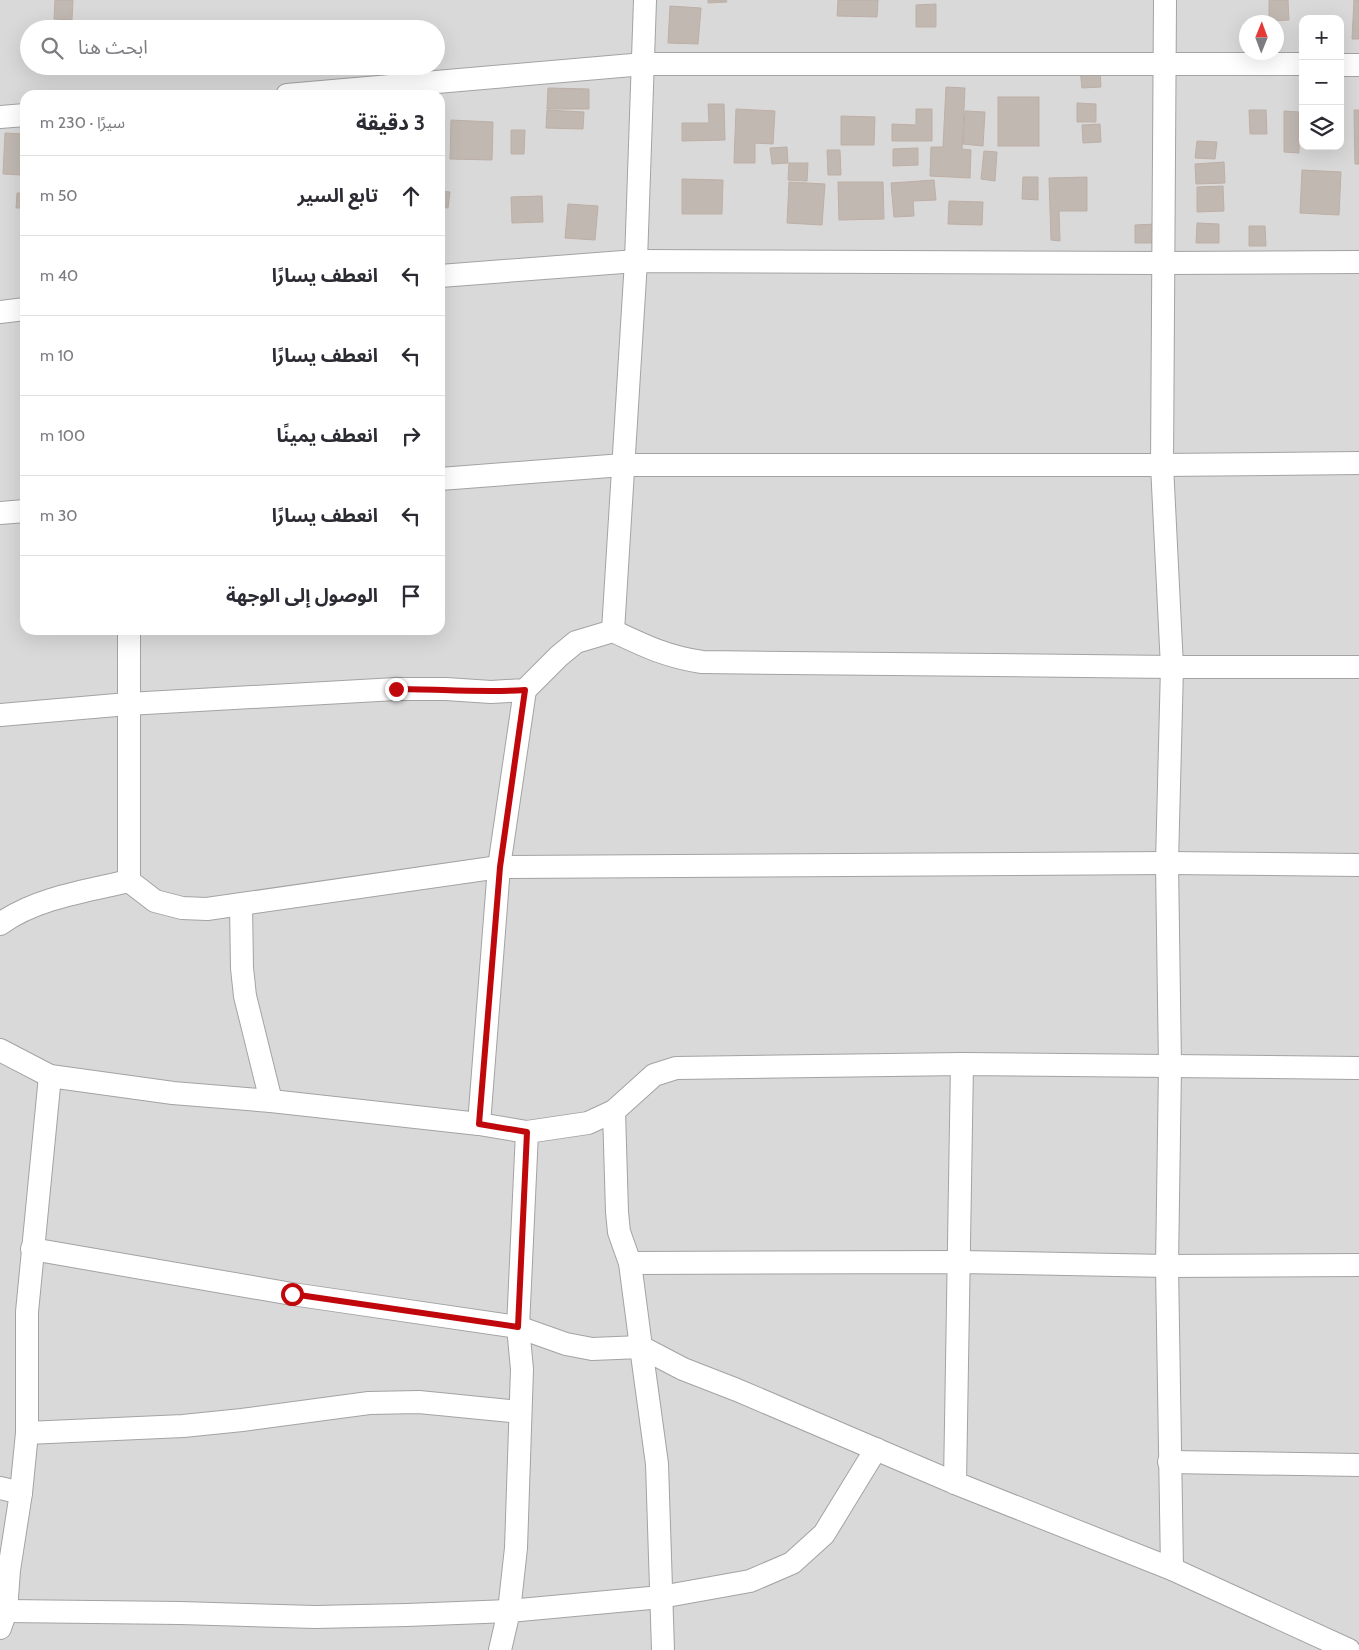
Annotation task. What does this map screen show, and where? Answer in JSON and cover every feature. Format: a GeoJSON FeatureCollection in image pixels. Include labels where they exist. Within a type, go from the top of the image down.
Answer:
{"type":"FeatureCollection","features":[{"type":"Feature","properties":{"kind":"street"},"geometry":{"type":"LineString","coordinates":[[613,631],[636,261],[645,0]]}},
{"type":"Feature","properties":{"kind":"street"},"geometry":{"type":"LineString","coordinates":[[1165,0],[1162,465],[1172,668],[1167,863],[1170,1067],[1167,1266],[1172,1569]]}},
{"type":"Feature","properties":{"kind":"street"},"geometry":{"type":"LineString","coordinates":[[345,90],[644,64],[1299,64]]}},
{"type":"Feature","properties":{"kind":"street"},"geometry":{"type":"LineString","coordinates":[[1344,65],[1359,65]]}},
{"type":"Feature","properties":{"kind":"street"},"geometry":{"type":"LineString","coordinates":[[0,117],[20,115]]}},
{"type":"Feature","properties":{"kind":"street"},"geometry":{"type":"LineString","coordinates":[[445,276],[636,261],[1359,262]]}},
{"type":"Feature","properties":{"kind":"street"},"geometry":{"type":"LineString","coordinates":[[0,312],[20,310]]}},
{"type":"Feature","properties":{"kind":"street"},"geometry":{"type":"LineString","coordinates":[[445,479],[624,465],[1359,463]]}},
{"type":"Feature","properties":{"kind":"street"},"geometry":{"type":"LineString","coordinates":[[0,512],[20,511]]}},
{"type":"Feature","properties":{"kind":"street"},"geometry":{"type":"LineString","coordinates":[[479,1124],[500,867],[525,690],[576,642],[613,631],[657,651],[679,658],[702,662],[1172,668],[1359,667]]}},
{"type":"Feature","properties":{"kind":"street"},"geometry":{"type":"LineString","coordinates":[[129,635],[129,881]]}},
{"type":"Feature","properties":{"kind":"street"},"geometry":{"type":"LineString","coordinates":[[0,715],[128,704],[396,689],[446,689],[491,692],[525,690]]}},
{"type":"Feature","properties":{"kind":"street"},"geometry":{"type":"LineString","coordinates":[[129,881],[154,901],[182,908],[207,909],[500,867],[1167,863],[1359,865]]}},
{"type":"Feature","properties":{"kind":"street"},"geometry":{"type":"LineString","coordinates":[[0,924],[24,910],[62,897],[129,881]]}},
{"type":"Feature","properties":{"kind":"street"},"geometry":{"type":"LineString","coordinates":[[241,905],[242,968],[246,996],[271,1101]]}},
{"type":"Feature","properties":{"kind":"street"},"geometry":{"type":"LineString","coordinates":[[0,1050],[50,1076],[173,1093],[271,1101],[479,1124],[527,1132],[588,1123],[614,1111],[654,1075],[676,1068],[962,1064],[1359,1068]]}},
{"type":"Feature","properties":{"kind":"street"},"geometry":{"type":"LineString","coordinates":[[955,1483],[962,1064]]}},
{"type":"Feature","properties":{"kind":"street"},"geometry":{"type":"LineString","coordinates":[[50,1076],[27,1312],[27,1433],[10,1491],[3,1620],[180,1613],[315,1617],[509,1611],[661,1597],[750,1581],[792,1563],[824,1534],[876,1449]]}},
{"type":"Feature","properties":{"kind":"street"},"geometry":{"type":"LineString","coordinates":[[614,1111],[616,1212],[619,1232],[630,1263],[657,1464],[663,1650]]}},
{"type":"Feature","properties":{"kind":"street"},"geometry":{"type":"LineString","coordinates":[[500,1650],[509,1611],[516,1548],[522,1369],[518,1327],[527,1132]]}},
{"type":"Feature","properties":{"kind":"street"},"geometry":{"type":"LineString","coordinates":[[32,1249],[292,1294],[518,1327],[566,1344],[592,1349],[641,1347],[683,1369],[955,1483],[1172,1569],[1349,1650]]}},
{"type":"Feature","properties":{"kind":"street"},"geometry":{"type":"LineString","coordinates":[[630,1263],[960,1262],[1167,1266],[1359,1265]]}},
{"type":"Feature","properties":{"kind":"street"},"geometry":{"type":"LineString","coordinates":[[27,1433],[183,1426],[369,1403],[419,1402],[520,1412]]}},
{"type":"Feature","properties":{"kind":"street"},"geometry":{"type":"LineString","coordinates":[[1170,1462],[1359,1465]]}},
{"type":"Feature","properties":{"kind":"shaded area"},"geometry":{"type":"Polygon","coordinates":[[[0,0],[1359,0],[1359,1650],[0,1650],[0,0]]]}},
{"type":"Feature","properties":{"kind":"building"},"geometry":{"type":"Polygon","coordinates":[[[55,0],[73,0],[72,20],[54,19],[55,0]]]}},
{"type":"Feature","properties":{"kind":"building"},"geometry":{"type":"Polygon","coordinates":[[[708,0],[726,0],[727,2],[708,3],[708,0]]]}},
{"type":"Feature","properties":{"kind":"building"},"geometry":{"type":"Polygon","coordinates":[[[838,0],[878,0],[877,17],[837,16],[838,0]]]}},
{"type":"Feature","properties":{"kind":"building"},"geometry":{"type":"Polygon","coordinates":[[[1269,0],[1288,0],[1289,20],[1284,20],[1284,15],[1269,15],[1269,0]]]}},
{"type":"Feature","properties":{"kind":"building"},"geometry":{"type":"Polygon","coordinates":[[[1354,0],[1359,0],[1359,39],[1352,39],[1354,0]]]}},
{"type":"Feature","properties":{"kind":"building"},"geometry":{"type":"Polygon","coordinates":[[[936,4],[936,27],[916,27],[916,5],[936,4]]]}},
{"type":"Feature","properties":{"kind":"building"},"geometry":{"type":"Polygon","coordinates":[[[670,6],[701,8],[698,44],[668,43],[670,6]]]}},
{"type":"Feature","properties":{"kind":"building"},"geometry":{"type":"Polygon","coordinates":[[[1100,68],[1101,87],[1082,88],[1080,70],[1100,68]]]}},
{"type":"Feature","properties":{"kind":"building"},"geometry":{"type":"Polygon","coordinates":[[[946,87],[965,88],[962,149],[971,150],[970,178],[930,176],[931,147],[943,147],[946,87]]]}},
{"type":"Feature","properties":{"kind":"building"},"geometry":{"type":"Polygon","coordinates":[[[548,88],[589,89],[589,109],[547,109],[548,88]]]}},
{"type":"Feature","properties":{"kind":"building"},"geometry":{"type":"Polygon","coordinates":[[[998,97],[1039,97],[1039,146],[998,146],[998,97]]]}},
{"type":"Feature","properties":{"kind":"building"},"geometry":{"type":"Polygon","coordinates":[[[1077,103],[1096,104],[1096,122],[1077,122],[1077,103]]]}},
{"type":"Feature","properties":{"kind":"building"},"geometry":{"type":"Polygon","coordinates":[[[708,104],[724,104],[725,140],[682,141],[682,123],[709,123],[708,104]]]}},
{"type":"Feature","properties":{"kind":"building"},"geometry":{"type":"Polygon","coordinates":[[[736,109],[775,111],[773,144],[755,143],[755,163],[734,163],[736,109]]]}},
{"type":"Feature","properties":{"kind":"building"},"geometry":{"type":"Polygon","coordinates":[[[916,109],[932,109],[932,141],[892,141],[892,124],[916,125],[916,109]]]}},
{"type":"Feature","properties":{"kind":"building"},"geometry":{"type":"Polygon","coordinates":[[[547,110],[584,112],[583,129],[546,128],[547,110]]]}},
{"type":"Feature","properties":{"kind":"building"},"geometry":{"type":"Polygon","coordinates":[[[1249,110],[1266,110],[1267,134],[1250,134],[1249,110]]]}},
{"type":"Feature","properties":{"kind":"building"},"geometry":{"type":"Polygon","coordinates":[[[1354,110],[1359,110],[1359,164],[1355,164],[1354,110]]]}},
{"type":"Feature","properties":{"kind":"building"},"geometry":{"type":"Polygon","coordinates":[[[965,111],[985,112],[983,146],[963,144],[965,111]]]}},
{"type":"Feature","properties":{"kind":"building"},"geometry":{"type":"Polygon","coordinates":[[[1284,111],[1299,112],[1299,153],[1284,152],[1284,111]]]}},
{"type":"Feature","properties":{"kind":"building"},"geometry":{"type":"Polygon","coordinates":[[[841,116],[875,117],[874,145],[841,145],[841,116]]]}},
{"type":"Feature","properties":{"kind":"building"},"geometry":{"type":"Polygon","coordinates":[[[451,120],[493,122],[492,160],[450,159],[451,120]]]}},
{"type":"Feature","properties":{"kind":"building"},"geometry":{"type":"Polygon","coordinates":[[[1100,124],[1101,142],[1083,143],[1082,125],[1100,124]]]}},
{"type":"Feature","properties":{"kind":"building"},"geometry":{"type":"Polygon","coordinates":[[[511,130],[525,130],[524,154],[511,154],[511,130]]]}},
{"type":"Feature","properties":{"kind":"building"},"geometry":{"type":"Polygon","coordinates":[[[5,133],[20,134],[20,175],[3,174],[5,133]]]}},
{"type":"Feature","properties":{"kind":"building"},"geometry":{"type":"Polygon","coordinates":[[[1197,141],[1217,142],[1215,159],[1195,158],[1197,141]]]}},
{"type":"Feature","properties":{"kind":"building"},"geometry":{"type":"Polygon","coordinates":[[[787,147],[788,163],[772,164],[770,148],[787,147]]]}},
{"type":"Feature","properties":{"kind":"building"},"geometry":{"type":"Polygon","coordinates":[[[918,148],[918,165],[893,166],[893,149],[918,148]]]}},
{"type":"Feature","properties":{"kind":"building"},"geometry":{"type":"Polygon","coordinates":[[[827,150],[840,150],[841,175],[828,175],[827,150]]]}},
{"type":"Feature","properties":{"kind":"building"},"geometry":{"type":"Polygon","coordinates":[[[984,151],[997,152],[995,181],[981,179],[984,151]]]}},
{"type":"Feature","properties":{"kind":"building"},"geometry":{"type":"Polygon","coordinates":[[[1224,162],[1225,183],[1196,184],[1195,164],[1224,162]]]}},
{"type":"Feature","properties":{"kind":"building"},"geometry":{"type":"Polygon","coordinates":[[[789,163],[808,163],[807,181],[788,180],[789,163]]]}},
{"type":"Feature","properties":{"kind":"building"},"geometry":{"type":"Polygon","coordinates":[[[1302,170],[1341,172],[1339,215],[1300,213],[1302,170]]]}},
{"type":"Feature","properties":{"kind":"building"},"geometry":{"type":"Polygon","coordinates":[[[1023,177],[1038,177],[1038,200],[1022,199],[1023,177]]]}},
{"type":"Feature","properties":{"kind":"building"},"geometry":{"type":"Polygon","coordinates":[[[1087,177],[1087,211],[1059,211],[1060,241],[1051,240],[1049,178],[1087,177]]]}},
{"type":"Feature","properties":{"kind":"building"},"geometry":{"type":"Polygon","coordinates":[[[682,179],[723,180],[722,214],[682,214],[682,179]]]}},
{"type":"Feature","properties":{"kind":"building"},"geometry":{"type":"Polygon","coordinates":[[[934,180],[936,200],[913,201],[914,216],[894,217],[891,183],[934,180]]]}},
{"type":"Feature","properties":{"kind":"building"},"geometry":{"type":"Polygon","coordinates":[[[789,182],[825,184],[822,225],[787,223],[789,182]]]}},
{"type":"Feature","properties":{"kind":"building"},"geometry":{"type":"Polygon","coordinates":[[[838,182],[883,182],[884,219],[839,220],[838,182]]]}},
{"type":"Feature","properties":{"kind":"building"},"geometry":{"type":"Polygon","coordinates":[[[1223,186],[1224,211],[1197,212],[1197,187],[1223,186]]]}},
{"type":"Feature","properties":{"kind":"building"},"geometry":{"type":"Polygon","coordinates":[[[445,192],[450,192],[448,208],[445,208],[445,192]]]}},
{"type":"Feature","properties":{"kind":"building"},"geometry":{"type":"Polygon","coordinates":[[[17,193],[20,193],[20,208],[16,208],[17,193]]]}},
{"type":"Feature","properties":{"kind":"building"},"geometry":{"type":"Polygon","coordinates":[[[542,196],[543,222],[512,223],[511,197],[542,196]]]}},
{"type":"Feature","properties":{"kind":"building"},"geometry":{"type":"Polygon","coordinates":[[[949,201],[983,202],[982,225],[948,224],[949,201]]]}},
{"type":"Feature","properties":{"kind":"building"},"geometry":{"type":"Polygon","coordinates":[[[568,204],[598,206],[595,240],[565,238],[568,204]]]}},
{"type":"Feature","properties":{"kind":"building"},"geometry":{"type":"Polygon","coordinates":[[[1197,223],[1219,224],[1219,243],[1196,243],[1197,223]]]}},
{"type":"Feature","properties":{"kind":"building"},"geometry":{"type":"Polygon","coordinates":[[[1156,224],[1156,243],[1135,243],[1135,225],[1156,224]]]}},
{"type":"Feature","properties":{"kind":"building"},"geometry":{"type":"Polygon","coordinates":[[[1249,226],[1265,226],[1266,246],[1249,246],[1249,226]]]}},
{"type":"Feature","properties":{"kind":"route"},"geometry":{"type":"LineString","coordinates":[[292,1294],[518,1327],[527,1132],[479,1124],[500,867],[525,690],[491,692],[446,689],[396,689]]}}]}
